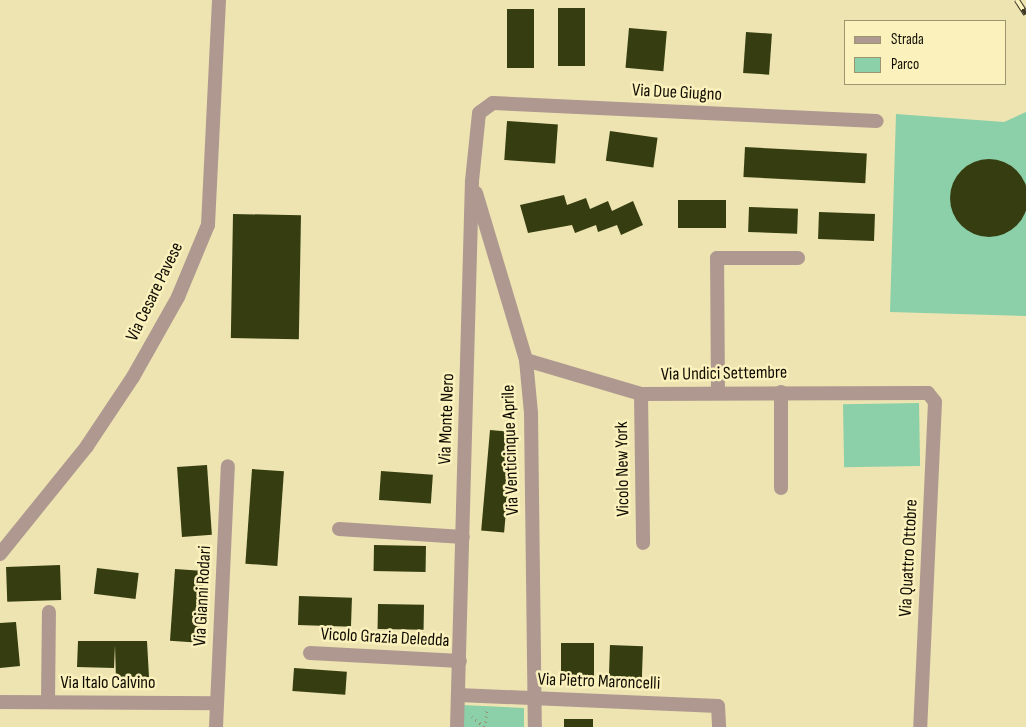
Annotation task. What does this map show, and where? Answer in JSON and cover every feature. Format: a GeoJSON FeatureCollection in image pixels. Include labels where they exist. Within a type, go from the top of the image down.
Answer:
{"type":"FeatureCollection","features":[{"type":"Feature","properties":{"kind":"street","name":"Via Cesare Pavese"},"geometry":{"type":"LineString","coordinates":[[0,554],[87,446],[133,377],[178,297],[208,225],[219,0]]}},
{"type":"Feature","properties":{"kind":"street","name":"Via Due Giugno"},"geometry":{"type":"LineString","coordinates":[[479,113],[493,103],[876,121]]}},
{"type":"Feature","properties":{"kind":"street","name":"Via Monte Nero"},"geometry":{"type":"LineString","coordinates":[[457,727],[472,180],[479,113]]}},
{"type":"Feature","properties":{"kind":"street","name":"Via Venticinque Aprile"},"geometry":{"type":"LineString","coordinates":[[472,180],[526,360],[531,413],[535,727]]}},
{"type":"Feature","properties":{"kind":"street"},"geometry":{"type":"LineString","coordinates":[[718,393],[717,258],[798,258]]}},
{"type":"Feature","properties":{"kind":"street","name":"Via Undici Settembre"},"geometry":{"type":"LineString","coordinates":[[526,360],[641,394],[781,392],[928,393]]}},
{"type":"Feature","properties":{"kind":"street"},"geometry":{"type":"LineString","coordinates":[[781,392],[781,488]]}},
{"type":"Feature","properties":{"kind":"street","name":"Via Quattro Ottobre"},"geometry":{"type":"LineString","coordinates":[[920,727],[935,402],[928,393]]}},
{"type":"Feature","properties":{"kind":"street","name":"Vicolo New York"},"geometry":{"type":"LineString","coordinates":[[641,394],[643,543]]}},
{"type":"Feature","properties":{"kind":"street","name":"Via Gianni Rodari"},"geometry":{"type":"LineString","coordinates":[[216,727],[228,466]]}},
{"type":"Feature","properties":{"kind":"street"},"geometry":{"type":"LineString","coordinates":[[339,529],[463,537]]}},
{"type":"Feature","properties":{"kind":"street"},"geometry":{"type":"LineString","coordinates":[[48,702],[49,612]]}},
{"type":"Feature","properties":{"kind":"street","name":"Vicolo Grazia Deledda"},"geometry":{"type":"LineString","coordinates":[[310,653],[460,661]]}},
{"type":"Feature","properties":{"kind":"street","name":"Via Pietro Maroncelli"},"geometry":{"type":"LineString","coordinates":[[458,695],[718,706],[719,727]]}},
{"type":"Feature","properties":{"kind":"street","name":"Via Italo Calvino"},"geometry":{"type":"LineString","coordinates":[[0,702],[217,702]]}},
{"type":"Feature","properties":{"kind":"green space"},"geometry":{"type":"Polygon","coordinates":[[[1026,112],[1026,316],[890,312],[896,114],[1004,122],[1026,112]]]}},
{"type":"Feature","properties":{"kind":"green space"},"geometry":{"type":"Polygon","coordinates":[[[919,403],[920,466],[844,467],[843,404],[919,403]]]}},
{"type":"Feature","properties":{"kind":"green space"},"geometry":{"type":"Polygon","coordinates":[[[462,705],[524,708],[524,727],[461,727],[462,705]]]}},
{"type":"Feature","properties":{"kind":"building"},"geometry":{"type":"Polygon","coordinates":[[[558,8],[585,8],[585,66],[558,66],[558,8]]]}},
{"type":"Feature","properties":{"kind":"building"},"geometry":{"type":"Polygon","coordinates":[[[507,9],[534,9],[534,68],[507,68],[507,9]]]}},
{"type":"Feature","properties":{"kind":"building"},"geometry":{"type":"Polygon","coordinates":[[[629,28],[667,31],[663,71],[626,68],[629,28]]]}},
{"type":"Feature","properties":{"kind":"building"},"geometry":{"type":"Polygon","coordinates":[[[746,32],[772,34],[769,75],[743,73],[746,32]]]}},
{"type":"Feature","properties":{"kind":"building"},"geometry":{"type":"Polygon","coordinates":[[[507,121],[558,125],[555,163],[504,160],[507,121]]]}},
{"type":"Feature","properties":{"kind":"building"},"geometry":{"type":"Polygon","coordinates":[[[610,131],[658,138],[653,167],[606,161],[610,131]]]}},
{"type":"Feature","properties":{"kind":"building"},"geometry":{"type":"Polygon","coordinates":[[[745,147],[867,153],[865,183],[743,177],[745,147]]]}},
{"type":"Feature","properties":{"kind":"building"},"geometry":{"type":"Polygon","coordinates":[[[989,159],[1004,162],[1017,170],[1025,183],[1027,206],[1025,213],[1017,226],[1004,234],[989,237],[974,234],[961,226],[953,213],[950,198],[953,183],[961,170],[974,162],[989,159]]]}},
{"type":"Feature","properties":{"kind":"building"},"geometry":{"type":"Polygon","coordinates":[[[564,195],[567,205],[586,198],[590,209],[608,201],[612,211],[633,201],[643,225],[621,235],[617,225],[598,232],[596,225],[575,233],[572,225],[528,233],[520,205],[564,195]]]}},
{"type":"Feature","properties":{"kind":"building"},"geometry":{"type":"Polygon","coordinates":[[[678,200],[726,200],[726,228],[678,228],[678,200]]]}},
{"type":"Feature","properties":{"kind":"building"},"geometry":{"type":"Polygon","coordinates":[[[749,207],[798,209],[797,234],[748,232],[749,207]]]}},
{"type":"Feature","properties":{"kind":"building"},"geometry":{"type":"Polygon","coordinates":[[[819,212],[875,214],[874,241],[818,239],[819,212]]]}},
{"type":"Feature","properties":{"kind":"building"},"geometry":{"type":"Polygon","coordinates":[[[233,214],[301,215],[299,339],[231,338],[233,214]]]}},
{"type":"Feature","properties":{"kind":"building"},"geometry":{"type":"Polygon","coordinates":[[[490,430],[513,432],[504,533],[481,531],[490,430]]]}},
{"type":"Feature","properties":{"kind":"building"},"geometry":{"type":"Polygon","coordinates":[[[207,465],[212,535],[182,537],[177,467],[207,465]]]}},
{"type":"Feature","properties":{"kind":"building"},"geometry":{"type":"Polygon","coordinates":[[[252,469],[284,471],[277,566],[245,564],[252,469]]]}},
{"type":"Feature","properties":{"kind":"building"},"geometry":{"type":"Polygon","coordinates":[[[381,471],[433,475],[431,504],[379,500],[381,471]]]}},
{"type":"Feature","properties":{"kind":"building"},"geometry":{"type":"Polygon","coordinates":[[[374,545],[426,546],[426,572],[374,571],[374,545]]]}},
{"type":"Feature","properties":{"kind":"building"},"geometry":{"type":"Polygon","coordinates":[[[60,565],[61,600],[7,602],[6,567],[60,565]]]}},
{"type":"Feature","properties":{"kind":"building"},"geometry":{"type":"Polygon","coordinates":[[[97,568],[139,573],[136,599],[94,594],[97,568]]]}},
{"type":"Feature","properties":{"kind":"building"},"geometry":{"type":"Polygon","coordinates":[[[175,569],[204,571],[199,643],[170,641],[175,569]]]}},
{"type":"Feature","properties":{"kind":"building"},"geometry":{"type":"Polygon","coordinates":[[[299,596],[352,598],[351,627],[298,625],[299,596]]]}},
{"type":"Feature","properties":{"kind":"building"},"geometry":{"type":"Polygon","coordinates":[[[378,604],[424,605],[424,630],[378,629],[378,604]]]}},
{"type":"Feature","properties":{"kind":"building"},"geometry":{"type":"Polygon","coordinates":[[[16,622],[20,666],[0,668],[0,623],[16,622]]]}},
{"type":"Feature","properties":{"kind":"building"},"geometry":{"type":"Polygon","coordinates":[[[78,641],[147,641],[149,677],[116,679],[115,645],[114,668],[77,667],[78,641]]]}},
{"type":"Feature","properties":{"kind":"building"},"geometry":{"type":"Polygon","coordinates":[[[561,643],[594,643],[594,681],[561,681],[561,643]]]}},
{"type":"Feature","properties":{"kind":"building"},"geometry":{"type":"Polygon","coordinates":[[[610,645],[643,646],[642,685],[609,684],[610,645]]]}},
{"type":"Feature","properties":{"kind":"building"},"geometry":{"type":"Polygon","coordinates":[[[294,668],[347,672],[345,695],[292,691],[294,668]]]}},
{"type":"Feature","properties":{"kind":"building"},"geometry":{"type":"Polygon","coordinates":[[[564,719],[593,719],[593,727],[564,727],[564,719]]]}},
{"type":"Feature","properties":{"kind":"railway"},"geometry":{"type":"LineString","coordinates":[[1017,0],[1026,14]]}}]}
